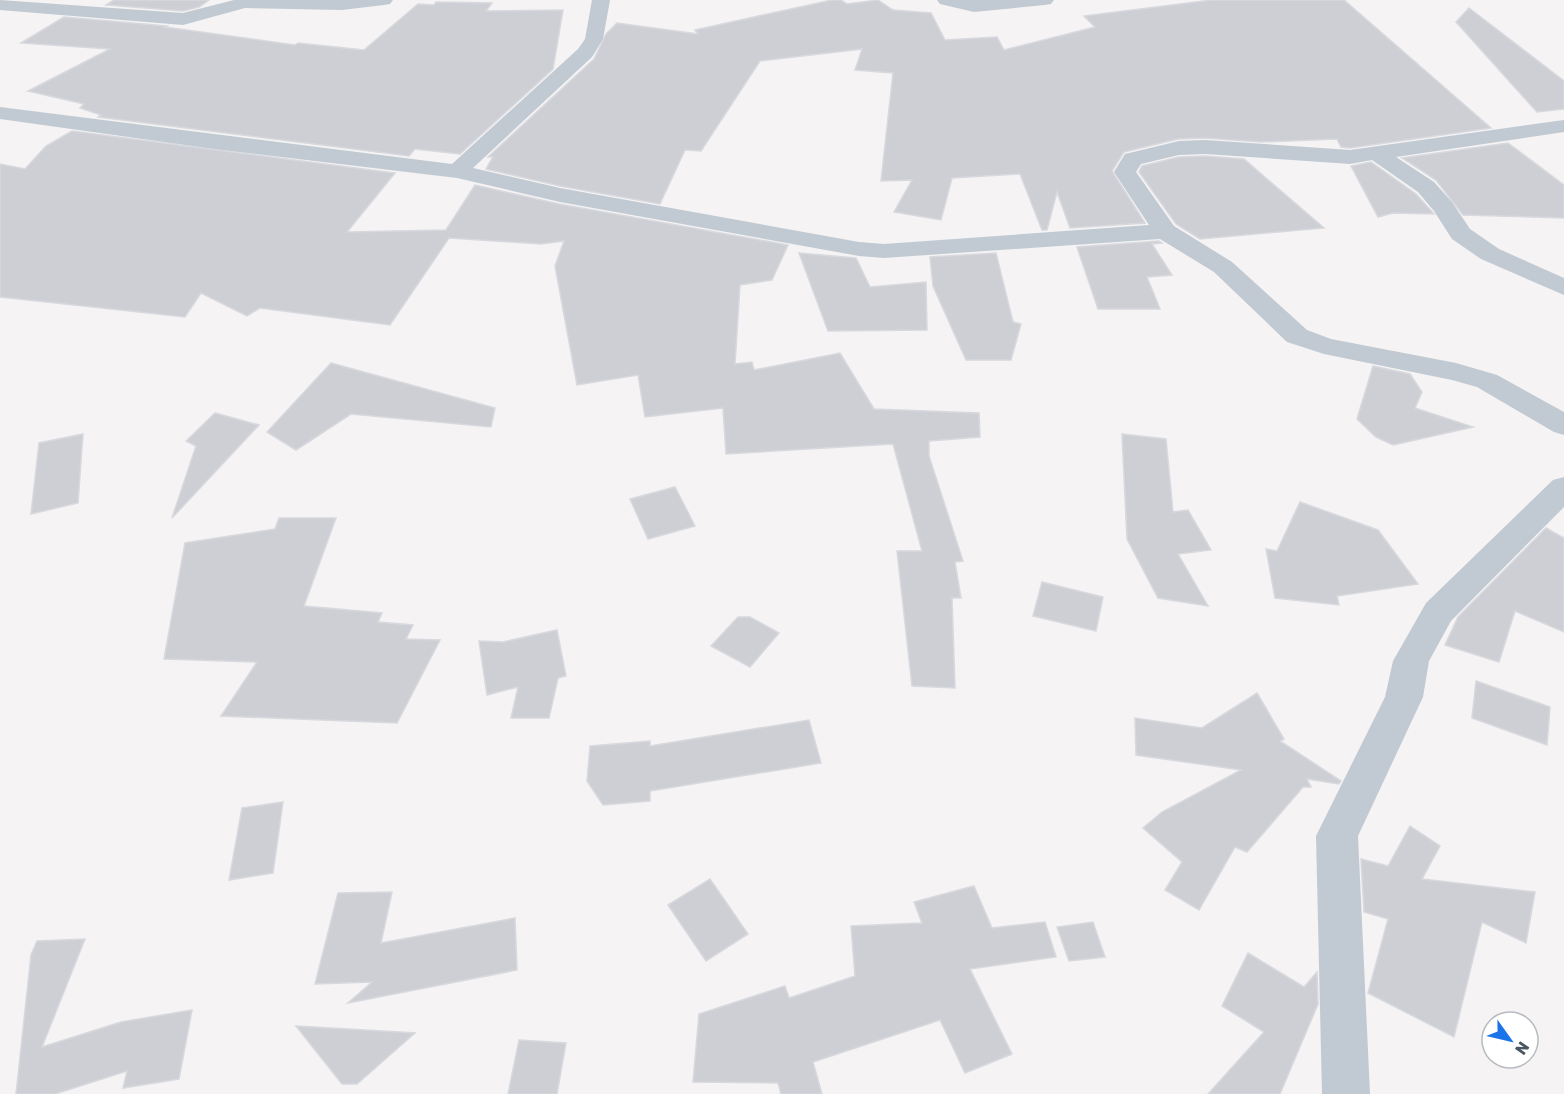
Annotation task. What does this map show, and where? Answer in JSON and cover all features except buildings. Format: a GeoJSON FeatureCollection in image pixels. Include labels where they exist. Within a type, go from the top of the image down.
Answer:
{"type":"FeatureCollection","features":[{"type":"Feature","properties":{"kind":"street"},"geometry":{"type":"LineString","coordinates":[[0,5],[183,19],[251,1],[342,5],[384,0]]}},
{"type":"Feature","properties":{"kind":"street"},"geometry":{"type":"LineString","coordinates":[[457,171],[585,53],[594,39],[601,0]]}},
{"type":"Feature","properties":{"kind":"street"},"geometry":{"type":"LineString","coordinates":[[946,0],[974,7],[1045,0]]}},
{"type":"Feature","properties":{"kind":"street"},"geometry":{"type":"LineString","coordinates":[[0,112],[214,142],[457,171],[560,195],[859,249],[884,251],[1165,231]]}},
{"type":"Feature","properties":{"kind":"street"},"geometry":{"type":"LineString","coordinates":[[1564,126],[1350,157],[1205,147],[1179,148],[1132,159],[1125,172],[1165,231],[1223,267],[1297,336],[1324,346],[1456,372],[1487,381],[1564,425]]}},
{"type":"Feature","properties":{"kind":"street"},"geometry":{"type":"LineString","coordinates":[[1377,154],[1426,187],[1444,207],[1461,234],[1491,254],[1564,287]]}},
{"type":"Feature","properties":{"kind":"street"},"geometry":{"type":"LineString","coordinates":[[1346,1094],[1337,836],[1404,697],[1411,661],[1438,612],[1564,488]]}}]}
